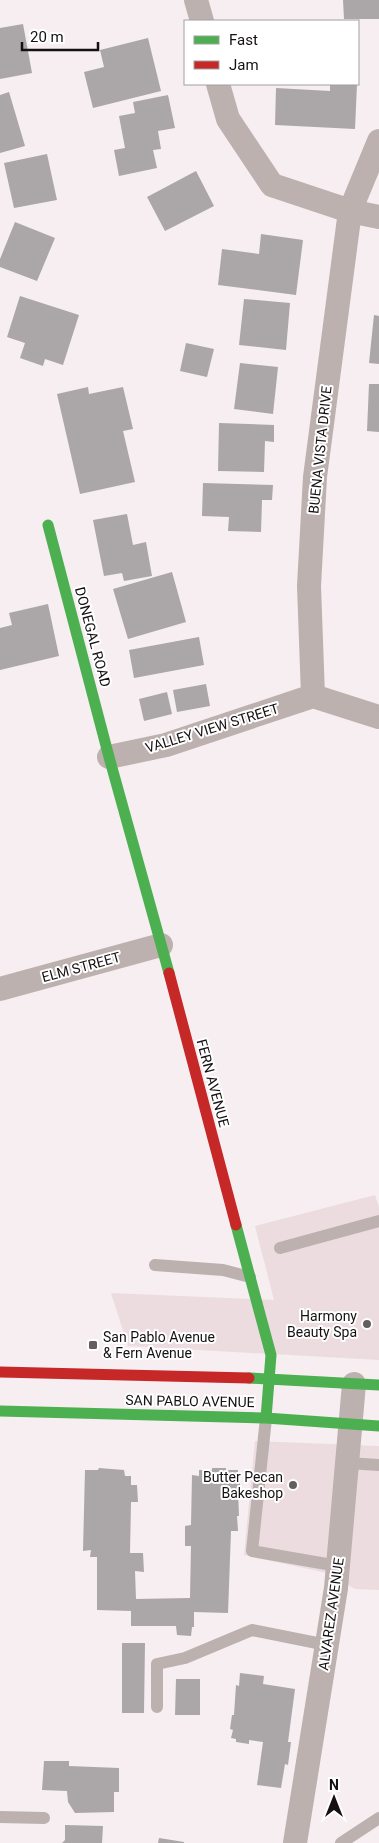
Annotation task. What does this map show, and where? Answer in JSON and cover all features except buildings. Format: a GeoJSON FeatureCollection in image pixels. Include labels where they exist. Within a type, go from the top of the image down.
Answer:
{"type":"FeatureCollection","features":[{"type":"Feature","properties":{"kind":"street"},"geometry":{"type":"LineString","coordinates":[[196,0],[202,20]]}},
{"type":"Feature","properties":{"kind":"street"},"geometry":{"type":"LineString","coordinates":[[218,85],[228,119],[272,185],[350,211],[379,217]]}},
{"type":"Feature","properties":{"kind":"street","name":"BUENA VISTA DRIVE"},"geometry":{"type":"LineString","coordinates":[[313,696],[309,586],[315,477],[350,211],[379,141]]}},
{"type":"Feature","properties":{"kind":"street","name":"DONEGAL ROAD"},"geometry":{"type":"LineString","coordinates":[[48,525],[109,757]]}},
{"type":"Feature","properties":{"kind":"street"},"geometry":{"type":"LineString","coordinates":[[313,696],[379,717]]}},
{"type":"Feature","properties":{"kind":"street","name":"VALLEY VIEW STREET"},"geometry":{"type":"LineString","coordinates":[[109,757],[166,745],[313,696]]}},
{"type":"Feature","properties":{"kind":"street","name":"FERN AVENUE"},"geometry":{"type":"LineString","coordinates":[[109,757],[271,1355],[266,1418]]}},
{"type":"Feature","properties":{"kind":"street","name":"ELM STREET"},"geometry":{"type":"LineString","coordinates":[[0,989],[161,945]]}},
{"type":"Feature","properties":{"kind":"street","name":"SAN PABLO AVENUE"},"geometry":{"type":"LineString","coordinates":[[0,1372],[270,1379],[379,1385]]}},
{"type":"Feature","properties":{"kind":"street","name":"ALVAREZ AVENUE"},"geometry":{"type":"LineString","coordinates":[[295,1843],[338,1566],[354,1384]]}},
{"type":"Feature","properties":{"kind":"street","name":"SAN PABLO AVENUE"},"geometry":{"type":"LineString","coordinates":[[0,1411],[266,1418],[379,1426]]}},
{"type":"Feature","properties":{"kind":"lane"},"geometry":{"type":"LineString","coordinates":[[280,1248],[379,1222]]}},
{"type":"Feature","properties":{"kind":"lane"},"geometry":{"type":"LineString","coordinates":[[156,1266],[223,1270],[250,1276]]}},
{"type":"Feature","properties":{"kind":"lane"},"geometry":{"type":"LineString","coordinates":[[266,1418],[252,1551],[338,1566]]}},
{"type":"Feature","properties":{"kind":"lane"},"geometry":{"type":"LineString","coordinates":[[347,1463],[379,1465]]}},
{"type":"Feature","properties":{"kind":"lane"},"geometry":{"type":"LineString","coordinates":[[156,1707],[156,1664],[184,1658],[252,1630],[327,1645]]}},
{"type":"Feature","properties":{"kind":"lane"},"geometry":{"type":"LineString","coordinates":[[0,1817],[44,1818]]}},
{"type":"Feature","properties":{"kind":"lane"},"geometry":{"type":"LineString","coordinates":[[341,1843],[379,1818]]}},
{"type":"Feature","properties":{"kind":"shaded area"},"geometry":{"type":"Polygon","coordinates":[[[375,1195],[379,1207],[379,1360],[128,1346],[111,1293],[274,1300],[255,1226],[375,1195]]]}},
{"type":"Feature","properties":{"kind":"shaded area"},"geometry":{"type":"Polygon","coordinates":[[[255,1441],[379,1446],[379,1590],[355,1589],[327,1573],[244,1555],[255,1441]]]}},
{"type":"Feature","properties":{"kind":"traffic: fast"},"geometry":{"type":"LineString","coordinates":[[48,525],[109,757],[169,973]]}},
{"type":"Feature","properties":{"kind":"traffic: fast"},"geometry":{"type":"LineString","coordinates":[[236,1225],[271,1355],[266,1418]]}},
{"type":"Feature","properties":{"kind":"traffic: fast"},"geometry":{"type":"LineString","coordinates":[[249,1378],[379,1385]]}},
{"type":"Feature","properties":{"kind":"traffic: fast"},"geometry":{"type":"LineString","coordinates":[[0,1411],[266,1418],[379,1426]]}},
{"type":"Feature","properties":{"kind":"traffic: jam"},"geometry":{"type":"LineString","coordinates":[[169,973],[236,1225]]}},
{"type":"Feature","properties":{"kind":"traffic: jam"},"geometry":{"type":"LineString","coordinates":[[0,1372],[249,1378]]}},
{"type":"Feature","properties":{"kind":"place","name":"Harmony Beauty Spa"},"geometry":{"type":"Point","coordinates":[367,1324]}},
{"type":"Feature","properties":{"kind":"place","name":"San Pablo Avenue & Fern Avenue"},"geometry":{"type":"Point","coordinates":[93,1345]}},
{"type":"Feature","properties":{"kind":"place","name":"Butter Pecan Bakeshop"},"geometry":{"type":"Point","coordinates":[293,1485]}}]}
